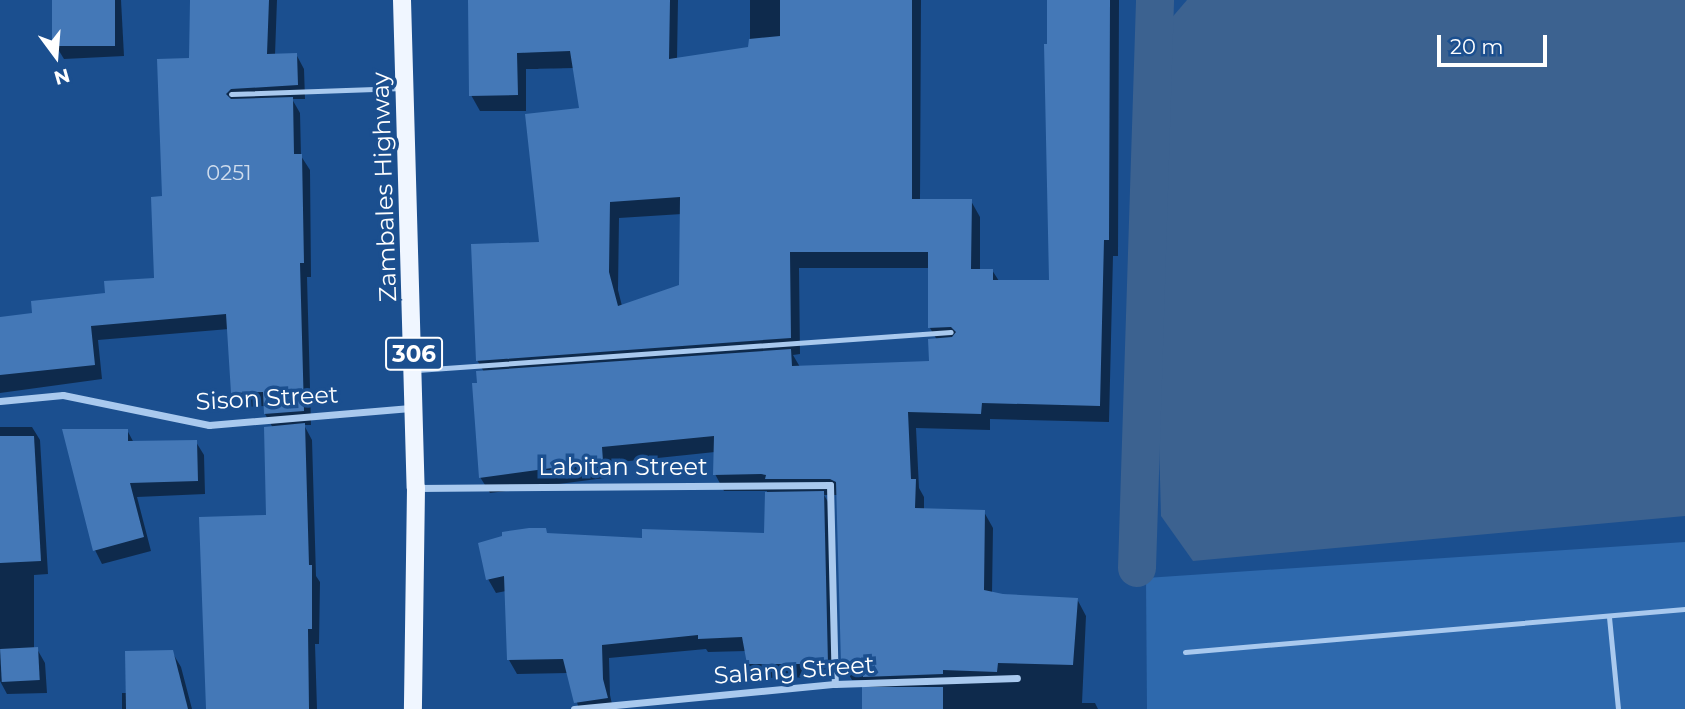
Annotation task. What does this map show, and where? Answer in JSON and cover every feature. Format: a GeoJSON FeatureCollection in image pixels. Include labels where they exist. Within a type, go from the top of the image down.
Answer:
{"type":"FeatureCollection","features":[{"type":"Feature","properties":{"kind":"main road","name":"Zambales Highway"},"geometry":{"type":"LineString","coordinates":[[402,0],[416,488],[413,709]]}},
{"type":"Feature","properties":{"kind":"street","name":"Sison Street"},"geometry":{"type":"LineString","coordinates":[[0,401],[64,395],[209,425],[414,408]]}},
{"type":"Feature","properties":{"kind":"street","name":"Labitan Street"},"geometry":{"type":"LineString","coordinates":[[416,488],[830,485],[835,684]]}},
{"type":"Feature","properties":{"kind":"street","name":"Salang Street"},"geometry":{"type":"LineString","coordinates":[[574,709],[835,684],[1017,678]]}},
{"type":"Feature","properties":{"kind":"lane"},"geometry":{"type":"LineString","coordinates":[[230,94],[406,88]]}},
{"type":"Feature","properties":{"kind":"lane"},"geometry":{"type":"LineString","coordinates":[[414,370],[951,332]]}},
{"type":"Feature","properties":{"kind":"lane"},"geometry":{"type":"LineString","coordinates":[[1185,652],[1685,609]]}},
{"type":"Feature","properties":{"kind":"lane"},"geometry":{"type":"LineString","coordinates":[[1609,617],[1618,709]]}},
{"type":"Feature","properties":{"kind":"shaded area"},"geometry":{"type":"Polygon","coordinates":[[[1187,0],[1685,0],[1685,516],[1193,561],[1161,516],[1156,328],[1169,21],[1187,0]]]}},
{"type":"Feature","properties":{"kind":"shaded area"},"geometry":{"type":"Polygon","coordinates":[[[1685,542],[1685,709],[1147,709],[1146,578],[1685,542]]]}},
{"type":"Feature","properties":{"kind":"building"},"geometry":{"type":"Polygon","coordinates":[[[52,0],[115,0],[115,46],[52,46],[52,0]]]}},
{"type":"Feature","properties":{"kind":"building"},"geometry":{"type":"Polygon","coordinates":[[[190,0],[269,0],[267,54],[297,53],[298,85],[231,89],[226,94],[231,99],[293,97],[294,154],[302,154],[304,263],[300,263],[304,411],[264,414],[263,392],[231,393],[226,314],[91,326],[95,365],[0,375],[0,317],[32,313],[31,301],[105,293],[104,281],[154,278],[151,197],[162,196],[157,59],[189,58],[190,0]]]}},
{"type":"Feature","properties":{"kind":"building"},"geometry":{"type":"Polygon","coordinates":[[[468,0],[670,0],[669,59],[748,47],[749,39],[780,36],[780,0],[912,0],[912,199],[972,199],[971,269],[993,269],[993,280],[1049,280],[1044,44],[1047,44],[1047,0],[1110,0],[1109,240],[1104,240],[1100,406],[982,403],[981,414],[908,412],[911,479],[916,479],[915,508],[985,510],[984,590],[1003,594],[1078,598],[1073,665],[998,663],[997,672],[943,670],[943,674],[863,677],[863,664],[841,664],[836,482],[830,479],[765,479],[766,475],[761,474],[713,475],[714,436],[602,447],[603,461],[479,478],[472,383],[477,383],[476,371],[791,349],[792,366],[929,361],[928,339],[952,337],[956,332],[951,327],[928,328],[928,252],[790,252],[791,338],[476,361],[471,244],[539,242],[525,114],[579,108],[570,51],[517,53],[518,95],[469,96],[468,0]],[[680,197],[610,202],[609,272],[618,306],[679,285],[680,197]]]}},
{"type":"Feature","properties":{"kind":"building"},"geometry":{"type":"Polygon","coordinates":[[[305,423],[309,565],[312,565],[312,629],[308,629],[309,709],[206,709],[199,517],[266,515],[264,427],[305,423]]]}},
{"type":"Feature","properties":{"kind":"building"},"geometry":{"type":"Polygon","coordinates":[[[62,429],[128,429],[128,441],[197,440],[198,481],[130,483],[144,537],[93,551],[62,429]]]}},
{"type":"Feature","properties":{"kind":"building"},"geometry":{"type":"Polygon","coordinates":[[[0,436],[34,436],[41,561],[0,563],[0,436]]]}},
{"type":"Feature","properties":{"kind":"building"},"geometry":{"type":"Polygon","coordinates":[[[824,491],[828,664],[747,664],[742,637],[698,639],[698,635],[602,645],[603,679],[608,698],[574,703],[563,659],[507,660],[504,576],[486,580],[478,543],[502,536],[502,532],[529,528],[546,528],[547,533],[642,538],[642,529],[764,533],[765,492],[824,491]]]}},
{"type":"Feature","properties":{"kind":"building"},"geometry":{"type":"Polygon","coordinates":[[[38,647],[40,680],[2,682],[0,649],[38,647]]]}},
{"type":"Feature","properties":{"kind":"building"},"geometry":{"type":"Polygon","coordinates":[[[173,650],[188,709],[126,709],[125,651],[173,650]]]}},
{"type":"Feature","properties":{"kind":"building"},"geometry":{"type":"Polygon","coordinates":[[[862,687],[943,687],[943,709],[862,709],[862,687]]]}},
{"type":"Feature","properties":{"kind":"waterway"},"geometry":{"type":"LineString","coordinates":[[1137,568],[1155,0]]}}]}
